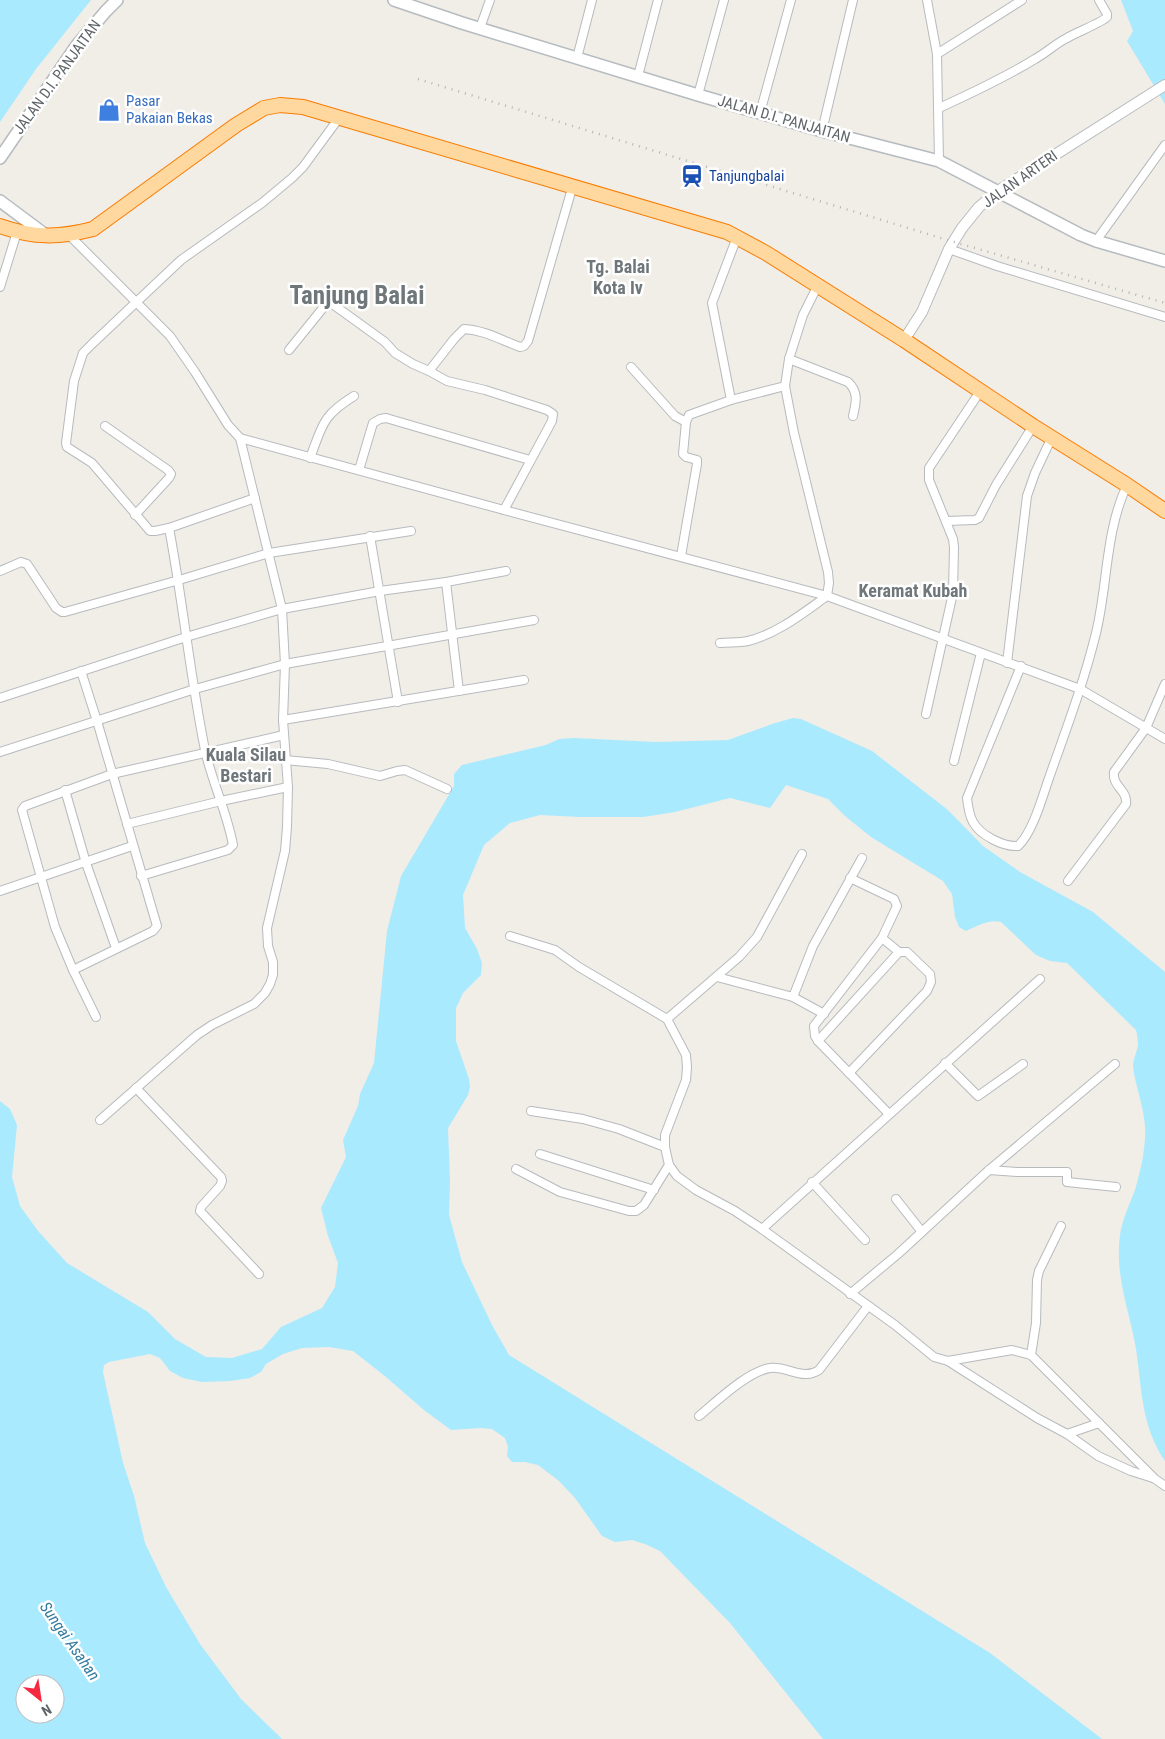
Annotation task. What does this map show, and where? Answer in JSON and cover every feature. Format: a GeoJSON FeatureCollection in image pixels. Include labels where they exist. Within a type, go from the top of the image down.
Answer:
{"type":"FeatureCollection","features":[{"type":"Feature","properties":{"kind":"highway"},"geometry":{"type":"LineString","coordinates":[[0,226],[18,232],[47,236],[69,235],[93,229],[236,125],[264,108],[280,105],[303,107],[573,185],[737,236],[904,340],[1033,426],[1127,485],[1165,512]]}},
{"type":"Feature","properties":{"kind":"main road","name":"JALAN D.I. PANJAITAN"},"geometry":{"type":"LineString","coordinates":[[0,158],[77,45],[117,0]]}},
{"type":"Feature","properties":{"kind":"main road","name":"JALAN D.I. PANJAITAN"},"geometry":{"type":"LineString","coordinates":[[394,0],[698,95],[822,131],[939,161],[1056,223],[1096,241],[1165,261]]}},
{"type":"Feature","properties":{"kind":"main road"},"geometry":{"type":"LineString","coordinates":[[0,201],[47,236]]}},
{"type":"Feature","properties":{"kind":"street"},"geometry":{"type":"LineString","coordinates":[[480,28],[490,0]]}},
{"type":"Feature","properties":{"kind":"street"},"geometry":{"type":"LineString","coordinates":[[578,58],[592,0]]}},
{"type":"Feature","properties":{"kind":"street"},"geometry":{"type":"LineString","coordinates":[[638,76],[658,0]]}},
{"type":"Feature","properties":{"kind":"street"},"geometry":{"type":"LineString","coordinates":[[698,95],[724,0]]}},
{"type":"Feature","properties":{"kind":"street"},"geometry":{"type":"LineString","coordinates":[[760,113],[791,0]]}},
{"type":"Feature","properties":{"kind":"street"},"geometry":{"type":"LineString","coordinates":[[822,131],[853,0]]}},
{"type":"Feature","properties":{"kind":"street"},"geometry":{"type":"LineString","coordinates":[[926,0],[937,54],[939,161]]}},
{"type":"Feature","properties":{"kind":"street"},"geometry":{"type":"LineString","coordinates":[[937,54],[1022,0]]}},
{"type":"Feature","properties":{"kind":"street"},"geometry":{"type":"LineString","coordinates":[[939,108],[994,82],[1089,26],[1105,20],[1107,14],[1099,0]]}},
{"type":"Feature","properties":{"kind":"street","name":"JALAN ARTERI"},"geometry":{"type":"LineString","coordinates":[[904,340],[922,312],[949,249],[973,214],[998,191],[1165,85]]}},
{"type":"Feature","properties":{"kind":"street"},"geometry":{"type":"LineString","coordinates":[[255,498],[169,528],[150,531],[92,463],[82,455],[69,450],[66,442],[74,381],[83,353],[136,302],[198,247],[281,188],[303,167],[339,118]]}},
{"type":"Feature","properties":{"kind":"street"},"geometry":{"type":"LineString","coordinates":[[1096,241],[1165,145]]}},
{"type":"Feature","properties":{"kind":"street"},"geometry":{"type":"LineString","coordinates":[[429,371],[454,339],[464,330],[474,330],[492,335],[520,347],[528,342],[573,185]]}},
{"type":"Feature","properties":{"kind":"street"},"geometry":{"type":"LineString","coordinates":[[0,287],[18,232]]}},
{"type":"Feature","properties":{"kind":"street"},"geometry":{"type":"LineString","coordinates":[[69,235],[170,336],[196,372],[228,425],[240,438],[282,609],[285,664],[283,720],[288,788],[287,827],[285,851],[266,928],[268,946],[273,962],[273,975],[270,984],[265,993],[254,1004],[224,1018],[198,1035],[100,1120]]}},
{"type":"Feature","properties":{"kind":"street"},"geometry":{"type":"LineString","coordinates":[[731,400],[712,303],[737,236]]}},
{"type":"Feature","properties":{"kind":"street"},"geometry":{"type":"LineString","coordinates":[[949,249],[997,266],[1165,317]]}},
{"type":"Feature","properties":{"kind":"street"},"geometry":{"type":"LineString","coordinates":[[720,643],[747,641],[773,630],[804,613],[827,596],[828,572],[794,433],[785,386],[789,358],[803,315],[817,287]]}},
{"type":"Feature","properties":{"kind":"street"},"geometry":{"type":"LineString","coordinates":[[289,350],[327,303],[331,303],[412,364],[446,381],[485,390],[547,410],[553,414],[552,421],[504,510]]}},
{"type":"Feature","properties":{"kind":"street"},"geometry":{"type":"LineString","coordinates":[[789,358],[851,385],[856,397],[853,416]]}},
{"type":"Feature","properties":{"kind":"street"},"geometry":{"type":"LineString","coordinates":[[631,367],[675,416],[686,422]]}},
{"type":"Feature","properties":{"kind":"street"},"geometry":{"type":"LineString","coordinates":[[681,556],[697,464],[697,460],[686,457],[683,454],[688,416],[731,400],[785,386]]}},
{"type":"Feature","properties":{"kind":"street"},"geometry":{"type":"LineString","coordinates":[[926,714],[944,639],[952,593],[954,547],[929,480],[929,468],[981,390]]}},
{"type":"Feature","properties":{"kind":"street"},"geometry":{"type":"LineString","coordinates":[[310,458],[323,422],[336,407],[354,396]]}},
{"type":"Feature","properties":{"kind":"street"},"geometry":{"type":"LineString","coordinates":[[359,470],[373,423],[386,418],[530,460]]}},
{"type":"Feature","properties":{"kind":"street"},"geometry":{"type":"LineString","coordinates":[[104,426],[168,470],[171,474],[135,515]]}},
{"type":"Feature","properties":{"kind":"street"},"geometry":{"type":"LineString","coordinates":[[946,522],[975,520],[979,518],[996,485],[1033,426]]}},
{"type":"Feature","properties":{"kind":"street"},"geometry":{"type":"LineString","coordinates":[[1007,663],[1027,496],[1035,473],[1052,437]]}},
{"type":"Feature","properties":{"kind":"street"},"geometry":{"type":"LineString","coordinates":[[240,438],[827,596],[1007,663],[1022,666],[1080,689],[1165,739]]}},
{"type":"Feature","properties":{"kind":"street"},"geometry":{"type":"LineString","coordinates":[[1022,666],[967,798],[970,814],[976,827],[991,838],[1010,846],[1018,846],[1025,840],[1042,798],[1080,689],[1097,632],[1114,519],[1127,485]]}},
{"type":"Feature","properties":{"kind":"street"},"geometry":{"type":"LineString","coordinates":[[141,876],[231,848],[232,842],[206,752],[169,528]]}},
{"type":"Feature","properties":{"kind":"street"},"geometry":{"type":"LineString","coordinates":[[0,571],[22,562],[27,564],[56,608],[62,612],[269,553],[411,530]]}},
{"type":"Feature","properties":{"kind":"street"},"geometry":{"type":"LineString","coordinates":[[370,536],[398,702]]}},
{"type":"Feature","properties":{"kind":"street"},"geometry":{"type":"LineString","coordinates":[[0,698],[186,637],[282,609],[506,571]]}},
{"type":"Feature","properties":{"kind":"street"},"geometry":{"type":"LineString","coordinates":[[446,582],[459,692]]}},
{"type":"Feature","properties":{"kind":"street"},"geometry":{"type":"LineString","coordinates":[[0,752],[195,689],[285,664],[534,620]]}},
{"type":"Feature","properties":{"kind":"street"},"geometry":{"type":"LineString","coordinates":[[954,761],[981,653]]}},
{"type":"Feature","properties":{"kind":"street"},"geometry":{"type":"LineString","coordinates":[[73,970],[156,928],[156,922],[132,846],[97,721],[80,671]]}},
{"type":"Feature","properties":{"kind":"street"},"geometry":{"type":"LineString","coordinates":[[283,720],[524,680]]}},
{"type":"Feature","properties":{"kind":"street"},"geometry":{"type":"LineString","coordinates":[[1068,881],[1126,804],[1125,794],[1113,778],[1114,772],[1146,728],[1165,684]]}},
{"type":"Feature","properties":{"kind":"street"},"geometry":{"type":"LineString","coordinates":[[96,1017],[55,927],[22,810],[25,806],[65,790],[112,774],[284,735]]}},
{"type":"Feature","properties":{"kind":"street"},"geometry":{"type":"LineString","coordinates":[[285,760],[328,764],[380,776],[405,770],[447,789]]}},
{"type":"Feature","properties":{"kind":"street"},"geometry":{"type":"LineString","coordinates":[[126,824],[221,801],[288,788]]}},
{"type":"Feature","properties":{"kind":"street"},"geometry":{"type":"LineString","coordinates":[[65,790],[86,863],[116,948]]}},
{"type":"Feature","properties":{"kind":"street"},"geometry":{"type":"LineString","coordinates":[[0,891],[40,879],[132,846]]}},
{"type":"Feature","properties":{"kind":"street"},"geometry":{"type":"LineString","coordinates":[[667,1020],[739,958],[757,937],[802,854]]}},
{"type":"Feature","properties":{"kind":"street"},"geometry":{"type":"LineString","coordinates":[[793,997],[813,946],[862,858]]}},
{"type":"Feature","properties":{"kind":"street"},"geometry":{"type":"LineString","coordinates":[[850,878],[896,901],[897,906],[882,938],[814,1026],[815,1036],[889,1114]]}},
{"type":"Feature","properties":{"kind":"street"},"geometry":{"type":"LineString","coordinates":[[510,936],[555,950],[579,967],[667,1020],[686,1055],[687,1067],[686,1080],[665,1135],[664,1147],[669,1165],[677,1176],[696,1190],[762,1228],[934,1357],[948,1361],[1037,1418],[1067,1434],[1098,1456],[1155,1479]]}},
{"type":"Feature","properties":{"kind":"street"},"geometry":{"type":"LineString","coordinates":[[849,1073],[921,998],[931,982],[930,974],[906,952],[899,952],[882,938]]}},
{"type":"Feature","properties":{"kind":"street"},"geometry":{"type":"LineString","coordinates":[[818,1041],[899,952]]}},
{"type":"Feature","properties":{"kind":"street"},"geometry":{"type":"LineString","coordinates":[[717,977],[793,997],[824,1014]]}},
{"type":"Feature","properties":{"kind":"street"},"geometry":{"type":"LineString","coordinates":[[762,1228],[1040,979]]}},
{"type":"Feature","properties":{"kind":"street"},"geometry":{"type":"LineString","coordinates":[[945,1063],[978,1096],[1023,1064]]}},
{"type":"Feature","properties":{"kind":"street"},"geometry":{"type":"LineString","coordinates":[[850,1294],[922,1232],[989,1170],[1115,1064]]}},
{"type":"Feature","properties":{"kind":"street"},"geometry":{"type":"LineString","coordinates":[[136,1088],[221,1177],[220,1186],[201,1207],[200,1211],[259,1274]]}},
{"type":"Feature","properties":{"kind":"street"},"geometry":{"type":"LineString","coordinates":[[531,1110],[583,1119],[619,1129],[664,1147]]}},
{"type":"Feature","properties":{"kind":"street"},"geometry":{"type":"LineString","coordinates":[[540,1154],[654,1190]]}},
{"type":"Feature","properties":{"kind":"street"},"geometry":{"type":"LineString","coordinates":[[516,1169],[560,1192],[629,1211],[636,1211],[644,1206],[669,1165]]}},
{"type":"Feature","properties":{"kind":"street"},"geometry":{"type":"LineString","coordinates":[[989,1170],[1017,1172],[1067,1169],[1067,1182],[1116,1187]]}},
{"type":"Feature","properties":{"kind":"street"},"geometry":{"type":"LineString","coordinates":[[812,1182],[865,1240]]}},
{"type":"Feature","properties":{"kind":"street"},"geometry":{"type":"LineString","coordinates":[[896,1199],[922,1232]]}},
{"type":"Feature","properties":{"kind":"street"},"geometry":{"type":"LineString","coordinates":[[1031,1355],[1036,1323],[1038,1271],[1061,1226]]}},
{"type":"Feature","properties":{"kind":"street"},"geometry":{"type":"LineString","coordinates":[[699,1416],[748,1377],[769,1368],[784,1369],[809,1375],[818,1370],[868,1306]]}},
{"type":"Feature","properties":{"kind":"street"},"geometry":{"type":"LineString","coordinates":[[948,1361],[1012,1350],[1031,1355],[1155,1479],[1165,1486]]}},
{"type":"Feature","properties":{"kind":"street"},"geometry":{"type":"LineString","coordinates":[[1067,1434],[1098,1423]]}},
{"type":"Feature","properties":{"kind":"water"},"geometry":{"type":"Polygon","coordinates":[[[0,0],[91,0],[36,69],[0,122],[0,0]]]}},
{"type":"Feature","properties":{"kind":"water"},"geometry":{"type":"Polygon","coordinates":[[[1121,0],[1165,0],[1165,104],[1127,41],[1133,31],[1121,0]]]}},
{"type":"Feature","properties":{"kind":"water","name":"Sungai Asahan"},"geometry":{"type":"Polygon","coordinates":[[[793,718],[801,719],[872,751],[948,810],[983,846],[1020,872],[1093,912],[1165,972],[1165,1461],[1157,1448],[1147,1421],[1141,1393],[1136,1349],[1120,1275],[1119,1245],[1121,1229],[1139,1177],[1145,1138],[1143,1111],[1133,1067],[1138,1045],[1136,1030],[1067,963],[1050,961],[1036,955],[1001,922],[987,922],[966,931],[959,927],[955,917],[952,894],[943,881],[871,837],[828,799],[786,785],[770,808],[730,798],[675,812],[643,817],[540,815],[510,823],[484,845],[463,895],[465,928],[477,949],[482,963],[481,975],[463,993],[456,1008],[456,1041],[470,1087],[468,1095],[448,1128],[449,1215],[462,1262],[492,1325],[509,1355],[990,1653],[1102,1739],[823,1739],[730,1623],[660,1551],[632,1540],[615,1542],[602,1536],[575,1498],[559,1481],[538,1465],[512,1462],[507,1456],[508,1447],[505,1438],[492,1429],[451,1430],[353,1351],[329,1347],[302,1348],[283,1354],[266,1364],[261,1372],[250,1378],[230,1381],[202,1382],[183,1378],[170,1371],[160,1358],[150,1354],[109,1362],[104,1365],[103,1372],[123,1463],[134,1496],[145,1543],[166,1587],[200,1644],[241,1699],[282,1739],[0,1739],[0,1101],[10,1109],[17,1125],[12,1177],[20,1206],[38,1231],[67,1263],[148,1312],[175,1339],[206,1357],[232,1358],[262,1349],[281,1327],[322,1308],[335,1287],[338,1263],[328,1236],[321,1208],[346,1157],[343,1140],[374,1063],[387,931],[401,876],[454,786],[454,774],[462,765],[546,745],[559,739],[656,742],[728,740],[793,718]]]}},
{"type":"Feature","properties":{"kind":"railway"},"geometry":{"type":"LineString","coordinates":[[418,79],[954,242],[1165,303]]}},
{"type":"Feature","properties":{"kind":"place","name":"Pasar Pakaian Bekas"},"geometry":{"type":"Point","coordinates":[109,110]}},
{"type":"Feature","properties":{"kind":"place","name":"Tanjungbalai"},"geometry":{"type":"Point","coordinates":[692,176]}},
{"type":"Feature","properties":{"kind":"district","name":"Tg. Balai Kota Iv"},"geometry":{"type":"Point","coordinates":[618,276]}},
{"type":"Feature","properties":{"kind":"district","name":"Tanjung Balai"},"geometry":{"type":"Point","coordinates":[357,295]}},
{"type":"Feature","properties":{"kind":"district","name":"Keramat Kubah"},"geometry":{"type":"Point","coordinates":[913,590]}},
{"type":"Feature","properties":{"kind":"district","name":"Kuala Silau Bestari"},"geometry":{"type":"Point","coordinates":[246,764]}}]}
